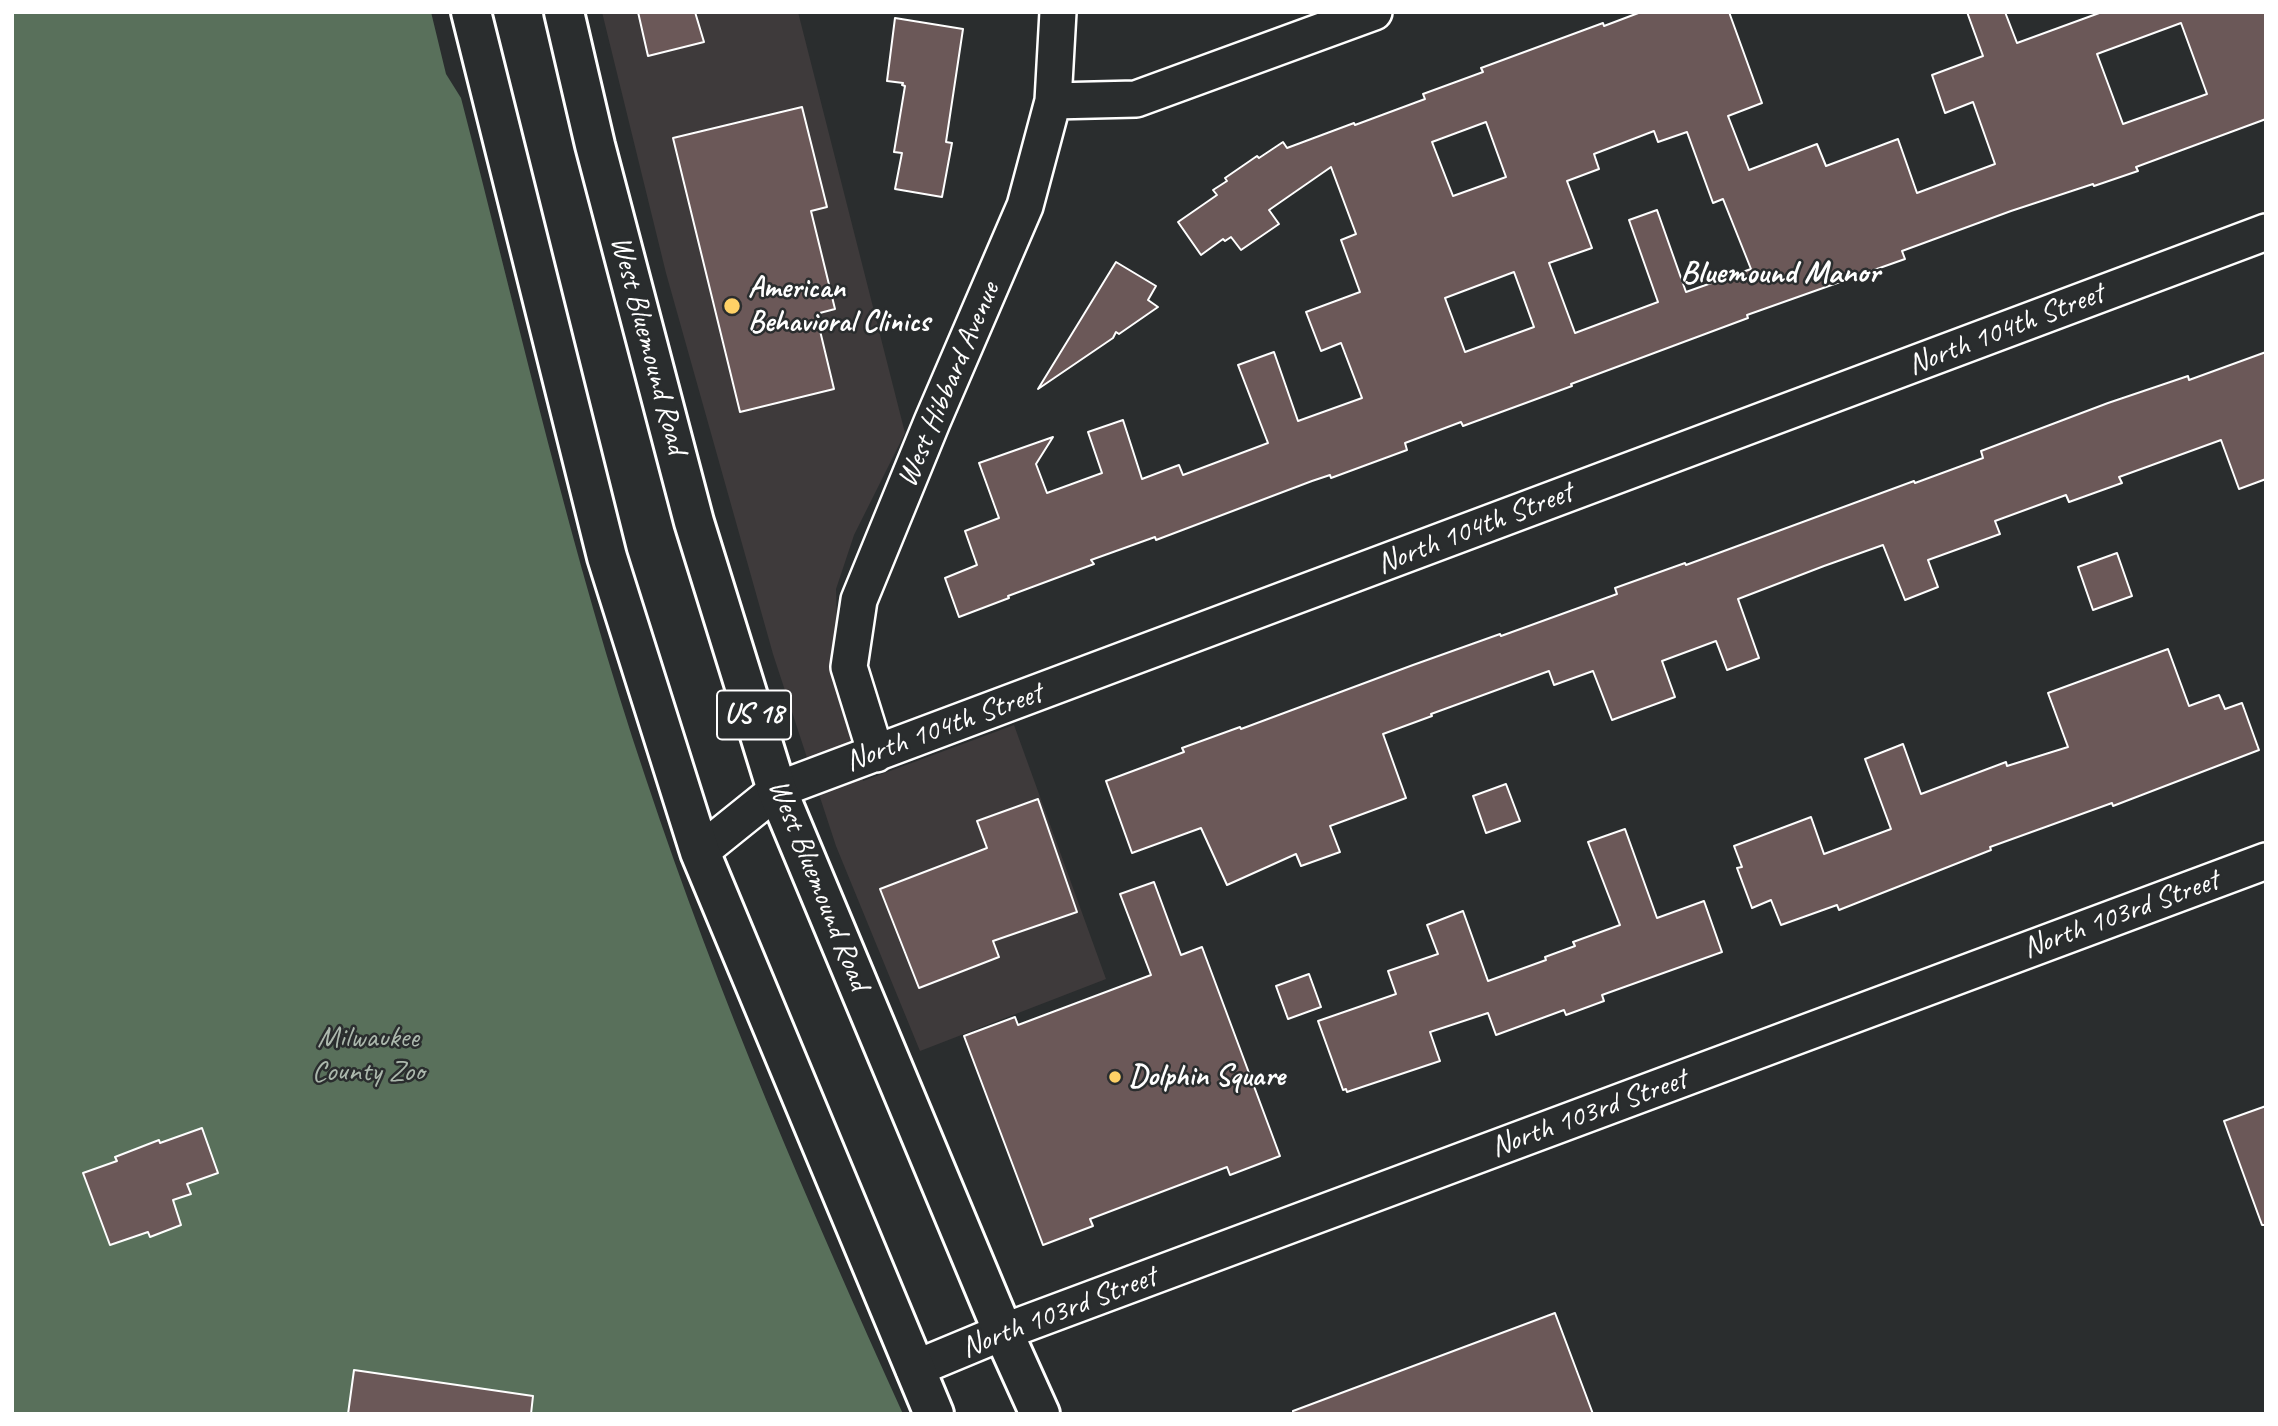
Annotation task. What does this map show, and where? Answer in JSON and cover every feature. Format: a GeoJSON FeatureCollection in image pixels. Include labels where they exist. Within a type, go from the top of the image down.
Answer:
{"type":"FeatureCollection","features":[{"type":"Feature","properties":{"kind":"main road"},"geometry":{"type":"LineString","coordinates":[[471,12],[607,557],[699,852],[934,1414]]}},
{"type":"Feature","properties":{"kind":"main road","name":"West Bluemound Road"},"geometry":{"type":"LineString","coordinates":[[564,12],[595,145],[694,522],[777,790],[1003,1332],[1040,1414]]}},
{"type":"Feature","properties":{"kind":"street","name":"West Hibbard Avenue"},"geometry":{"type":"LineString","coordinates":[[877,754],[849,667],[859,600],[1025,206],[1053,101],[1058,12]]}},
{"type":"Feature","properties":{"kind":"street"},"geometry":{"type":"LineString","coordinates":[[1053,101],[1136,99],[1374,12]]}},
{"type":"Feature","properties":{"kind":"street","name":"North 104th Street"},"geometry":{"type":"LineString","coordinates":[[699,852],[777,790],[2266,232]]}},
{"type":"Feature","properties":{"kind":"street","name":"North 103rd Street"},"geometry":{"type":"LineString","coordinates":[[914,1369],[1003,1332],[2266,861]]}},
{"type":"Feature","properties":{"kind":"shaded area"},"geometry":{"type":"Polygon","coordinates":[[[602,12],[798,12],[905,433],[854,535],[836,589],[839,701],[863,781],[1014,725],[1106,979],[920,1051],[836,846],[773,654],[666,273],[602,12]]]}},
{"type":"Feature","properties":{"kind":"green space","name":"Milwaukee County Zoo"},"geometry":{"type":"Polygon","coordinates":[[[12,12],[431,12],[446,74],[461,98],[570,526],[646,779],[703,941],[766,1100],[903,1414],[12,1414],[12,12]]]}},
{"type":"Feature","properties":{"kind":"building"},"geometry":{"type":"Polygon","coordinates":[[[638,12],[695,12],[704,42],[648,56],[638,12]]]}},
{"type":"Feature","properties":{"kind":"building"},"geometry":{"type":"Polygon","coordinates":[[[1641,12],[1729,12],[1762,103],[1728,116],[1749,170],[1817,144],[1826,166],[1898,139],[1917,193],[1995,164],[1973,102],[1945,113],[1932,75],[1983,56],[1967,12],[2005,12],[2017,43],[2102,12],[2266,12],[2266,119],[2136,167],[2138,171],[2011,211],[1902,251],[1905,259],[1747,315],[1748,318],[1571,384],[1572,386],[1463,426],[1461,422],[1405,443],[1407,450],[1331,478],[1330,475],[1312,481],[1156,540],[1155,537],[1091,560],[1094,564],[959,617],[945,578],[977,565],[965,531],[999,518],[979,463],[1053,437],[1036,464],[1047,493],[1102,473],[1088,432],[1123,420],[1142,479],[1179,465],[1183,475],[1268,443],[1238,365],[1274,352],[1298,421],[1362,398],[1341,343],[1321,351],[1306,312],[1360,292],[1341,240],[1356,234],[1331,167],[1269,210],[1279,224],[1241,250],[1231,237],[1225,241],[1223,239],[1201,255],[1178,222],[1217,195],[1213,190],[1227,181],[1225,178],[1283,142],[1287,148],[1354,123],[1355,125],[1425,99],[1423,94],[1483,72],[1481,68],[1603,23],[1604,26],[1641,12]],[[2181,23],[2097,54],[2123,124],[2207,94],[2181,23]],[[1486,122],[1432,142],[1453,196],[1506,177],[1486,122]],[[1654,131],[1594,154],[1599,169],[1567,181],[1592,248],[1549,263],[1575,333],[1658,302],[1629,220],[1657,210],[1686,292],[1751,269],[1723,199],[1713,203],[1687,132],[1658,142],[1654,131]],[[1514,272],[1445,298],[1465,352],[1534,327],[1514,272]]]}},
{"type":"Feature","properties":{"kind":"building"},"geometry":{"type":"Polygon","coordinates":[[[895,18],[963,29],[946,142],[952,143],[942,197],[895,189],[902,153],[894,152],[905,86],[903,83],[887,81],[895,18]]]}},
{"type":"Feature","properties":{"kind":"building"},"geometry":{"type":"Polygon","coordinates":[[[802,107],[827,207],[811,211],[835,309],[816,314],[834,389],[740,412],[673,138],[802,107]]]}},
{"type":"Feature","properties":{"kind":"building"},"geometry":{"type":"Polygon","coordinates":[[[1116,262],[1156,286],[1148,300],[1158,307],[1119,334],[1116,332],[1113,338],[1038,389],[1116,262]]]}},
{"type":"Feature","properties":{"kind":"building"},"geometry":{"type":"Polygon","coordinates":[[[2266,352],[2266,479],[2239,489],[2221,440],[2119,477],[2122,483],[2069,502],[2066,495],[1995,521],[2000,534],[1928,560],[1938,587],[1905,600],[1883,545],[1824,566],[1738,599],[1759,658],[1727,670],[1716,641],[1662,661],[1675,697],[1612,720],[1593,671],[1554,685],[1549,671],[1431,714],[1432,716],[1383,734],[1406,798],[1330,826],[1340,852],[1301,866],[1296,854],[1227,885],[1201,828],[1132,853],[1106,781],[1184,752],[1182,748],[1617,594],[1615,588],[1983,458],[1981,451],[2108,403],[2188,376],[2189,380],[2266,352]]]}},
{"type":"Feature","properties":{"kind":"building"},"geometry":{"type":"Polygon","coordinates":[[[2117,553],[2132,596],[2093,610],[2078,567],[2117,553]]]}},
{"type":"Feature","properties":{"kind":"building"},"geometry":{"type":"Polygon","coordinates":[[[2168,649],[2189,706],[2219,695],[2225,709],[2242,703],[2259,750],[2113,806],[2112,803],[1990,847],[1991,850],[1839,910],[1837,905],[1781,925],[1771,900],[1752,908],[1737,868],[1742,867],[1734,846],[1811,817],[1824,854],[1891,829],[1865,759],[1903,744],[1921,794],[2006,762],[2007,766],[2068,747],[2048,693],[2168,649]]]}},
{"type":"Feature","properties":{"kind":"building"},"geometry":{"type":"Polygon","coordinates":[[[1506,784],[1520,821],[1486,833],[1473,796],[1506,784]]]}},
{"type":"Feature","properties":{"kind":"building"},"geometry":{"type":"Polygon","coordinates":[[[1038,799],[1077,912],[993,941],[999,957],[919,988],[880,889],[987,848],[977,821],[1038,799]]]}},
{"type":"Feature","properties":{"kind":"building"},"geometry":{"type":"Polygon","coordinates":[[[1625,829],[1657,918],[1704,901],[1722,952],[1602,995],[1604,1001],[1566,1015],[1564,1010],[1496,1035],[1488,1013],[1430,1032],[1440,1061],[1347,1092],[1346,1089],[1343,1090],[1318,1021],[1396,994],[1388,971],[1438,954],[1427,925],[1463,911],[1488,981],[1546,960],[1545,957],[1575,946],[1573,942],[1620,925],[1588,842],[1625,829]]]}},
{"type":"Feature","properties":{"kind":"building","name":"Dolphin Square"},"geometry":{"type":"Polygon","coordinates":[[[1154,882],[1181,955],[1202,947],[1280,1156],[1230,1175],[1227,1167],[1090,1219],[1093,1226],[1043,1245],[964,1036],[1015,1017],[1018,1025],[1151,975],[1120,894],[1154,882]]]}},
{"type":"Feature","properties":{"kind":"building"},"geometry":{"type":"Polygon","coordinates":[[[1309,974],[1321,1007],[1288,1019],[1276,986],[1309,974]]]}},
{"type":"Feature","properties":{"kind":"building"},"geometry":{"type":"Polygon","coordinates":[[[2266,1106],[2266,1225],[2262,1225],[2224,1121],[2266,1106]]]}},
{"type":"Feature","properties":{"kind":"building"},"geometry":{"type":"Polygon","coordinates":[[[202,1128],[218,1173],[187,1184],[191,1194],[173,1200],[181,1225],[150,1237],[148,1232],[110,1245],[83,1173],[117,1161],[115,1157],[159,1140],[160,1143],[202,1128]]]}},
{"type":"Feature","properties":{"kind":"building"},"geometry":{"type":"Polygon","coordinates":[[[1555,1313],[1593,1414],[1293,1414],[1293,1411],[1555,1313]]]}},
{"type":"Feature","properties":{"kind":"building"},"geometry":{"type":"Polygon","coordinates":[[[354,1370],[533,1396],[531,1414],[348,1414],[354,1370]]]}},
{"type":"Feature","properties":{"kind":"place","name":"American Behavioral Clinics"},"geometry":{"type":"Point","coordinates":[732,306]}},
{"type":"Feature","properties":{"kind":"place","name":"Dolphin Square"},"geometry":{"type":"Point","coordinates":[1115,1077]}},
{"type":"Feature","properties":{"kind":"district","name":"Bluemound Manor"},"geometry":{"type":"Point","coordinates":[1780,274]}}]}
